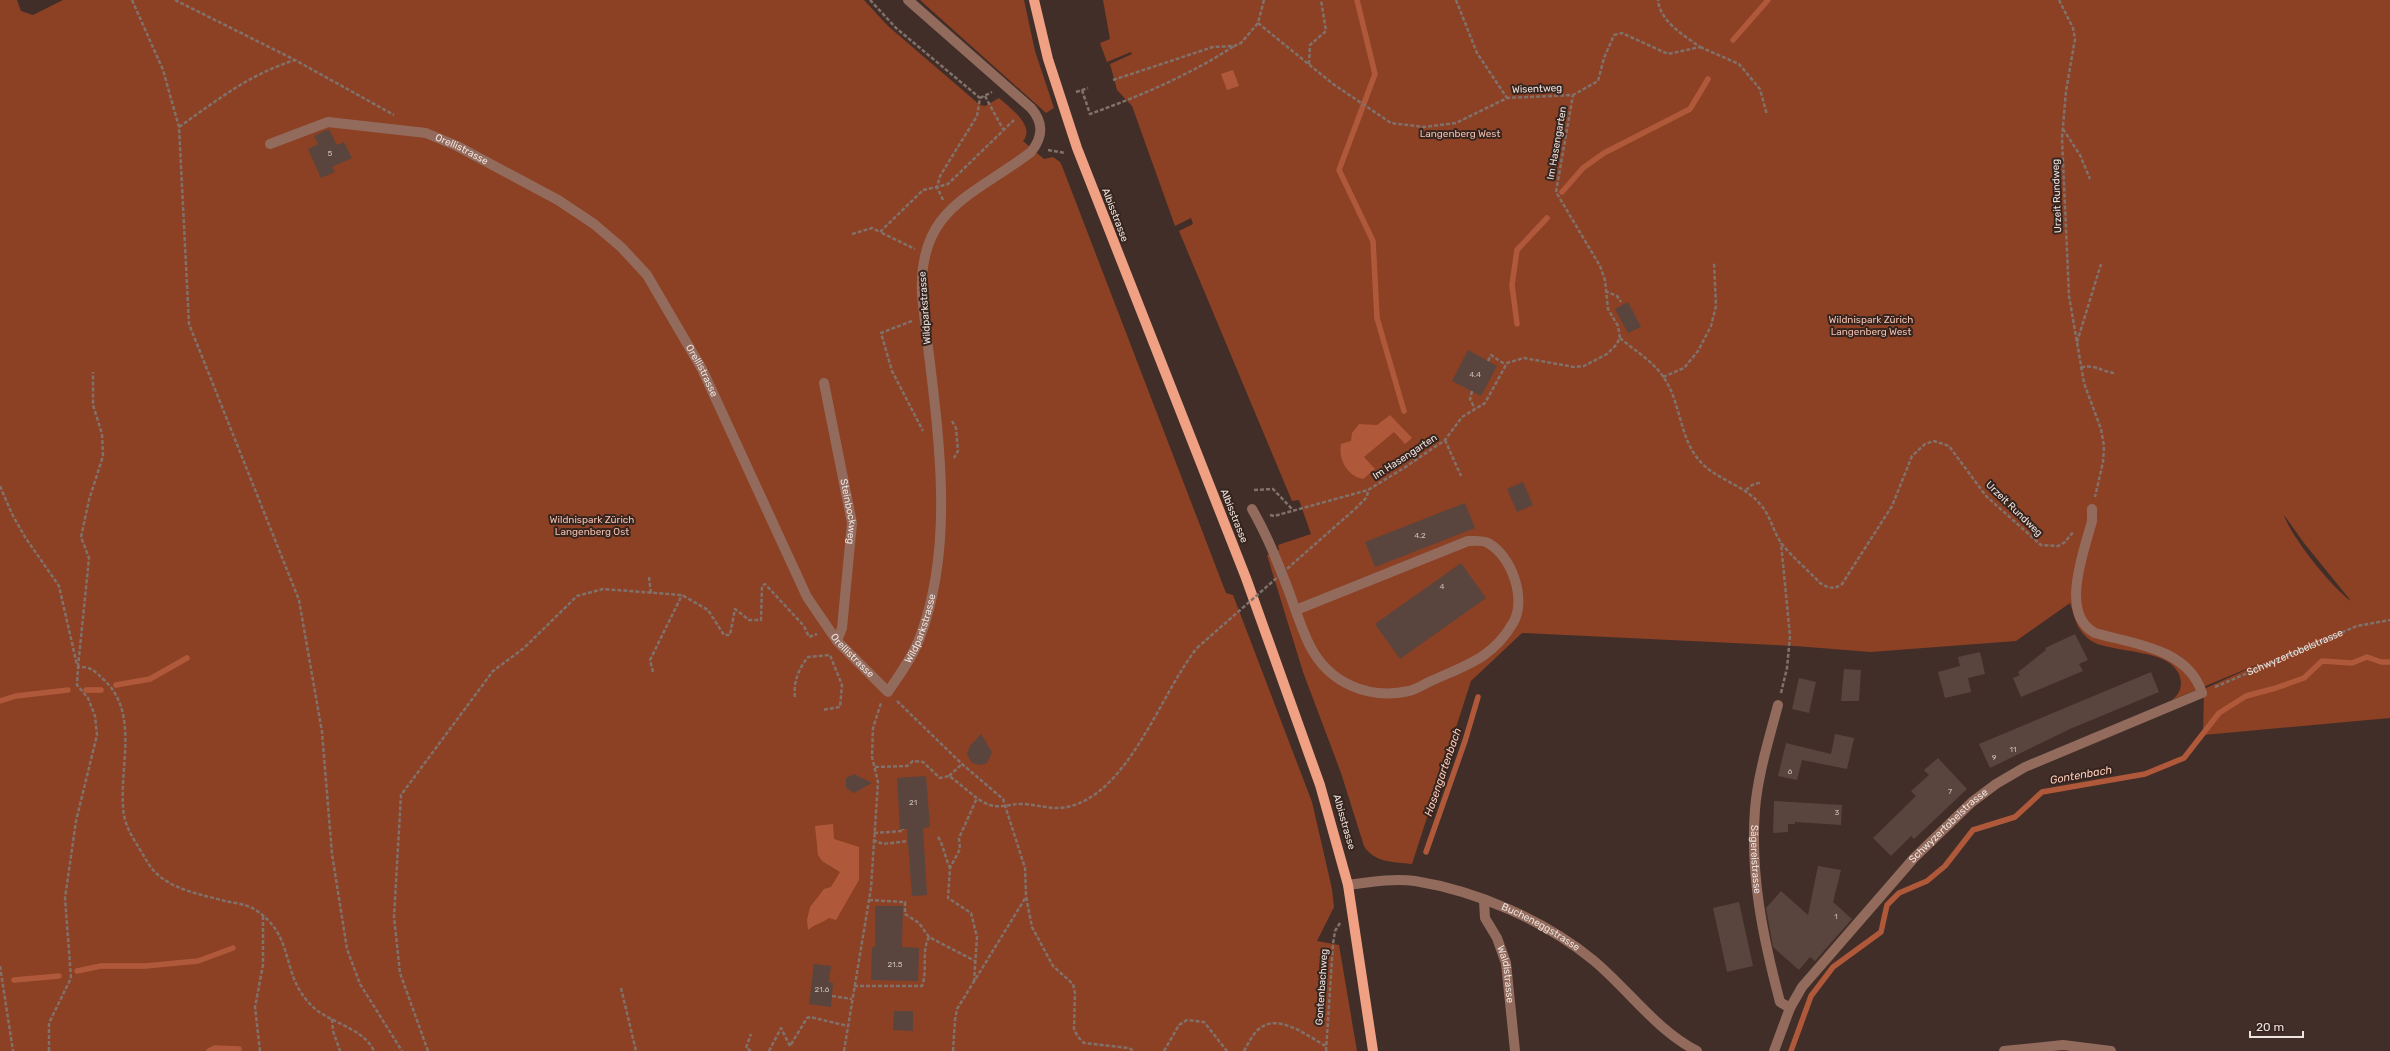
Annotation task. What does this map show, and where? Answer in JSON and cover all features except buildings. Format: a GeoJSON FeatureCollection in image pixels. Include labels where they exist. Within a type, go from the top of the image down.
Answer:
{"type":"FeatureCollection","features":[{"type":"Feature","properties":{"kind":"main road","name":"Albisstrasse"},"geometry":{"type":"LineString","coordinates":[[1034,0],[1048,59],[1077,148],[1246,578],[1320,785],[1348,885],[1373,1051]]}},
{"type":"Feature","properties":{"kind":"street","name":"Wildparkstrasse"},"geometry":{"type":"LineString","coordinates":[[888,692],[920,638],[931,599],[941,518],[938,446],[921,279],[924,254],[932,233],[948,211],[958,201],[1031,152],[1040,137],[1040,123],[1031,108],[908,0]]}},
{"type":"Feature","properties":{"kind":"street","name":"Orellistrasse"},"geometry":{"type":"LineString","coordinates":[[270,144],[328,122],[426,133],[457,146],[558,200],[599,228],[622,247],[647,275],[702,369],[807,597],[837,641],[888,692]]}},
{"type":"Feature","properties":{"kind":"street","name":"Steinbockweg"},"geometry":{"type":"LineString","coordinates":[[824,383],[852,523],[842,628],[837,641]]}},
{"type":"Feature","properties":{"kind":"street"},"geometry":{"type":"LineString","coordinates":[[2092,508],[2092,521],[2075,600],[2077,611],[2087,629],[2095,633],[2147,646],[2166,654],[2184,666],[2195,679],[2202,693]]}},
{"type":"Feature","properties":{"kind":"street"},"geometry":{"type":"LineString","coordinates":[[1252,509],[1265,532],[1310,646],[1323,665],[1342,683],[1359,690],[1391,693],[1410,690],[1486,655],[1500,643],[1514,622],[1520,604],[1516,579],[1500,552],[1488,542],[1468,541],[1296,610]]}},
{"type":"Feature","properties":{"kind":"street","name":"Schwyzertobelstrasse"},"geometry":{"type":"LineString","coordinates":[[1774,1051],[1790,1008],[1802,987],[1914,858],[1978,798],[2025,767],[2202,693]]}},
{"type":"Feature","properties":{"kind":"street","name":"Sägereistrasse"},"geometry":{"type":"LineString","coordinates":[[1778,705],[1763,763],[1755,808],[1753,862],[1765,947],[1780,1002],[1790,1008]]}},
{"type":"Feature","properties":{"kind":"street","name":"Bucheneggstrasse"},"geometry":{"type":"LineString","coordinates":[[1348,885],[1383,880],[1414,881],[1450,889],[1484,901],[1538,924],[1575,947],[1592,960],[1672,1035],[1697,1051]]}},
{"type":"Feature","properties":{"kind":"street","name":"Waldistrasse"},"geometry":{"type":"LineString","coordinates":[[1484,901],[1485,918],[1497,938],[1506,963],[1515,1051]]}},
{"type":"Feature","properties":{"kind":"street"},"geometry":{"type":"LineString","coordinates":[[2004,1051],[2063,1045],[2111,1051]]}},
{"type":"Feature","properties":{"kind":"path"},"geometry":{"type":"LineString","coordinates":[[132,0],[163,70],[179,128],[189,324],[299,600],[322,732],[332,854],[347,949],[360,984],[402,1051]]}},
{"type":"Feature","properties":{"kind":"path"},"geometry":{"type":"LineString","coordinates":[[175,0],[295,60],[398,117]]}},
{"type":"Feature","properties":{"kind":"path"},"geometry":{"type":"LineString","coordinates":[[870,0],[896,28],[980,98],[978,116],[940,176],[937,187],[948,211]]}},
{"type":"Feature","properties":{"kind":"path"},"geometry":{"type":"LineString","coordinates":[[1082,90],[1090,114],[1128,101],[1214,59],[1251,34],[1258,23],[1264,0]]}},
{"type":"Feature","properties":{"kind":"path"},"geometry":{"type":"LineString","coordinates":[[1309,64],[1310,45],[1326,31],[1321,0]]}},
{"type":"Feature","properties":{"kind":"path","name":"Wisentweg"},"geometry":{"type":"LineString","coordinates":[[1456,0],[1476,53],[1507,98]]}},
{"type":"Feature","properties":{"kind":"path"},"geometry":{"type":"LineString","coordinates":[[1658,0],[1658,6],[1671,25],[1700,47],[1739,64],[1760,89],[1767,115]]}},
{"type":"Feature","properties":{"kind":"path","name":"Urzeit Rundweg"},"geometry":{"type":"LineString","coordinates":[[1620,338],[1657,369],[1663,377],[1673,395],[1686,437],[1699,460],[1709,469],[1746,490],[1761,504],[1772,520],[1781,543],[1820,583],[1835,588],[1842,584],[1892,506],[1912,456],[1925,444],[1934,441],[1949,446],[1986,496],[2042,545],[2058,546],[2065,542],[2092,508],[2098,488],[2104,446],[2101,429],[2084,382],[2071,317],[2063,128],[2066,91],[2075,39],[2073,28],[2059,0]]}},
{"type":"Feature","properties":{"kind":"path","name":"Wisentweg"},"geometry":{"type":"LineString","coordinates":[[1258,23],[1333,84],[1391,123],[1424,127],[1456,123],[1507,98],[1573,95],[1598,81],[1604,58],[1614,35],[1622,32],[1668,54],[1700,47]]}},
{"type":"Feature","properties":{"kind":"path"},"geometry":{"type":"LineString","coordinates":[[1113,80],[1213,47],[1234,46]]}},
{"type":"Feature","properties":{"kind":"path"},"geometry":{"type":"LineString","coordinates":[[179,128],[241,83],[267,69],[295,60]]}},
{"type":"Feature","properties":{"kind":"path"},"geometry":{"type":"LineString","coordinates":[[1076,92],[1088,88]]}},
{"type":"Feature","properties":{"kind":"path","name":"Im Hasengarten"},"geometry":{"type":"LineString","coordinates":[[1573,95],[1556,192],[1600,266],[1605,280],[1608,309],[1618,326],[1620,338]]}},
{"type":"Feature","properties":{"kind":"path"},"geometry":{"type":"LineString","coordinates":[[985,96],[1003,129]]}},
{"type":"Feature","properties":{"kind":"path"},"geometry":{"type":"LineString","coordinates":[[880,232],[924,190],[948,184],[1014,120]]}},
{"type":"Feature","properties":{"kind":"path"},"geometry":{"type":"LineString","coordinates":[[2063,128],[2080,155],[2090,180]]}},
{"type":"Feature","properties":{"kind":"path"},"geometry":{"type":"LineString","coordinates":[[852,234],[872,228],[924,254]]}},
{"type":"Feature","properties":{"kind":"path"},"geometry":{"type":"LineString","coordinates":[[1663,377],[1684,368],[1698,351],[1711,326],[1716,306],[1714,263]]}},
{"type":"Feature","properties":{"kind":"path"},"geometry":{"type":"LineString","coordinates":[[2077,343],[2101,264]]}},
{"type":"Feature","properties":{"kind":"path"},"geometry":{"type":"LineString","coordinates":[[1605,291],[1617,296],[1620,302]]}},
{"type":"Feature","properties":{"kind":"path"},"geometry":{"type":"LineString","coordinates":[[924,316],[881,333],[892,371],[929,442],[938,446]]}},
{"type":"Feature","properties":{"kind":"path"},"geometry":{"type":"LineString","coordinates":[[1488,361],[1491,355],[1506,365],[1517,359],[1524,358],[1574,367],[1584,366],[1607,354],[1616,345],[1620,338]]}},
{"type":"Feature","properties":{"kind":"path","name":"Im Hasengarten"},"geometry":{"type":"LineString","coordinates":[[1252,509],[1274,516],[1368,490],[1445,440],[1462,417],[1485,403],[1506,365]]}},
{"type":"Feature","properties":{"kind":"path"},"geometry":{"type":"LineString","coordinates":[[2081,367],[2094,365],[2105,372],[2114,373]]}},
{"type":"Feature","properties":{"kind":"path"},"geometry":{"type":"LineString","coordinates":[[49,1051],[49,1024],[71,978],[65,898],[76,821],[97,735],[95,716],[90,704],[77,685],[89,558],[81,537],[89,500],[103,456],[102,434],[93,406],[94,372]]}},
{"type":"Feature","properties":{"kind":"path"},"geometry":{"type":"LineString","coordinates":[[1472,391],[1470,399],[1475,409]]}},
{"type":"Feature","properties":{"kind":"path"},"geometry":{"type":"LineString","coordinates":[[1445,440],[1461,476]]}},
{"type":"Feature","properties":{"kind":"path"},"geometry":{"type":"LineString","coordinates":[[1746,490],[1752,485],[1762,482]]}},
{"type":"Feature","properties":{"kind":"path"},"geometry":{"type":"LineString","coordinates":[[0,486],[12,514],[25,537],[59,586],[78,667]]}},
{"type":"Feature","properties":{"kind":"path"},"geometry":{"type":"LineString","coordinates":[[1254,490],[1273,489],[1293,510]]}},
{"type":"Feature","properties":{"kind":"path"},"geometry":{"type":"LineString","coordinates":[[949,776],[977,798],[999,808],[1023,804],[1052,808],[1067,806],[1083,800],[1106,786],[1136,747],[1196,648],[1367,498],[1368,490]]}},
{"type":"Feature","properties":{"kind":"path"},"geometry":{"type":"LineString","coordinates":[[1778,705],[1787,668],[1790,636],[1781,543]]}},
{"type":"Feature","properties":{"kind":"path"},"geometry":{"type":"LineString","coordinates":[[649,577],[651,594]]}},
{"type":"Feature","properties":{"kind":"path"},"geometry":{"type":"LineString","coordinates":[[428,1051],[400,972],[394,917],[401,795],[493,672],[524,648],[577,596],[603,589],[651,594],[682,595],[708,610],[724,634],[730,635],[735,609],[749,620],[761,620],[762,586],[765,584],[804,626],[809,637],[828,629]]}},
{"type":"Feature","properties":{"kind":"path"},"geometry":{"type":"LineString","coordinates":[[653,672],[650,660],[682,595]]}},
{"type":"Feature","properties":{"kind":"path","name":"Schwyzertobelstrasse"},"geometry":{"type":"LineString","coordinates":[[2202,693],[2357,626],[2390,620]]}},
{"type":"Feature","properties":{"kind":"path"},"geometry":{"type":"LineString","coordinates":[[795,697],[794,687],[802,664],[808,656],[830,655],[842,685],[840,707],[822,710]]}},
{"type":"Feature","properties":{"kind":"path"},"geometry":{"type":"LineString","coordinates":[[78,667],[92,669],[109,684],[120,699],[124,722],[122,807],[130,832],[153,870],[167,882],[186,891],[253,908],[274,924],[283,942],[293,981],[311,1006],[356,1032],[374,1051]]}},
{"type":"Feature","properties":{"kind":"path"},"geometry":{"type":"LineString","coordinates":[[844,1051],[869,900],[878,782],[872,757],[873,728],[879,707],[888,692],[962,764],[1003,800],[1025,868],[1026,896],[1032,928],[1040,946],[1053,966],[1073,984],[1075,992],[1074,1029],[1078,1037],[1084,1042],[1129,1048],[1134,1051]]}},
{"type":"Feature","properties":{"kind":"path"},"geometry":{"type":"LineString","coordinates":[[875,767],[907,766],[913,761],[922,762],[940,778],[949,776],[962,764]]}},
{"type":"Feature","properties":{"kind":"path"},"geometry":{"type":"LineString","coordinates":[[974,982],[977,937],[971,913],[948,898],[950,868],[960,850],[959,838],[977,798]]}},
{"type":"Feature","properties":{"kind":"path"},"geometry":{"type":"LineString","coordinates":[[874,833],[903,831],[903,829]]}},
{"type":"Feature","properties":{"kind":"path"},"geometry":{"type":"LineString","coordinates":[[938,838],[942,844],[942,851],[950,868]]}},
{"type":"Feature","properties":{"kind":"path"},"geometry":{"type":"LineString","coordinates":[[873,840],[883,844],[908,841]]}},
{"type":"Feature","properties":{"kind":"path"},"geometry":{"type":"LineString","coordinates":[[954,1051],[955,1020],[957,1009],[1026,896]]}},
{"type":"Feature","properties":{"kind":"path"},"geometry":{"type":"LineString","coordinates":[[869,900],[905,902],[905,914],[919,923],[929,937],[975,961]]}},
{"type":"Feature","properties":{"kind":"path"},"geometry":{"type":"LineString","coordinates":[[260,1051],[255,1007],[263,965],[263,915]]}},
{"type":"Feature","properties":{"kind":"path","name":"Gontenbachweg"},"geometry":{"type":"LineString","coordinates":[[1326,1051],[1333,944],[1335,931],[1339,925]]}},
{"type":"Feature","properties":{"kind":"path"},"geometry":{"type":"LineString","coordinates":[[854,986],[922,986],[926,977],[925,945],[929,937]]}},
{"type":"Feature","properties":{"kind":"path"},"geometry":{"type":"LineString","coordinates":[[0,966],[13,1051]]}},
{"type":"Feature","properties":{"kind":"path"},"geometry":{"type":"LineString","coordinates":[[621,988],[636,1051]]}},
{"type":"Feature","properties":{"kind":"path"},"geometry":{"type":"LineString","coordinates":[[832,996],[852,998]]}},
{"type":"Feature","properties":{"kind":"path"},"geometry":{"type":"LineString","coordinates":[[769,1051],[781,1028],[790,1046],[807,1018],[810,1017],[848,1026]]}},
{"type":"Feature","properties":{"kind":"path"},"geometry":{"type":"LineString","coordinates":[[332,1019],[333,1031],[340,1051]]}},
{"type":"Feature","properties":{"kind":"path"},"geometry":{"type":"LineString","coordinates":[[1164,1051],[1179,1025],[1188,1020],[1204,1022],[1227,1051]]}},
{"type":"Feature","properties":{"kind":"path"},"geometry":{"type":"LineString","coordinates":[[1244,1051],[1258,1028],[1273,1022],[1292,1027],[1326,1046]]}},
{"type":"Feature","properties":{"kind":"path"},"geometry":{"type":"LineString","coordinates":[[751,1051],[746,1048],[752,1034]]}},
{"type":"Feature","properties":{"kind":"green space","name":"Wildnispark Zürich Langenberg Ost"},"geometry":{"type":"Polygon","coordinates":[[[0,0],[17,0],[21,11],[33,15],[63,0],[864,0],[888,26],[980,105],[985,106],[999,98],[1020,117],[1024,123],[1026,135],[1023,141],[1044,159],[1053,157],[1060,162],[1062,166],[1226,593],[1233,595],[1312,802],[1332,889],[1334,907],[1317,941],[1339,945],[1357,1051],[0,1051],[0,0]]]}},
{"type":"Feature","properties":{"kind":"green space"},"geometry":{"type":"Polygon","coordinates":[[[920,0],[1024,0],[1035,51],[1054,108],[1046,113],[920,0]]]}},
{"type":"Feature","properties":{"kind":"green space","name":"Wildnispark Zürich Langenberg West"},"geometry":{"type":"Polygon","coordinates":[[[1103,0],[2390,0],[2390,718],[2203,735],[2204,689],[2270,659],[2172,700],[2180,690],[2181,682],[2177,670],[2168,662],[2156,657],[2100,645],[2090,640],[2085,636],[2079,627],[2070,603],[2016,641],[1871,652],[1795,646],[1522,633],[1471,681],[1412,864],[1385,861],[1373,856],[1364,846],[1341,773],[1303,672],[1267,555],[1279,550],[1278,545],[1311,534],[1299,500],[1292,501],[1179,231],[1193,224],[1191,218],[1175,226],[1132,106],[1117,90],[1110,64],[1132,54],[1131,52],[1107,62],[1100,43],[1110,39],[1103,0]],[[2284,515],[2294,535],[2313,561],[2333,585],[2351,601],[2304,543],[2284,515]]]}},
{"type":"Feature","properties":{"kind":"shaded area"},"geometry":{"type":"Polygon","coordinates":[[[1233,70],[1239,86],[1227,90],[1221,74],[1233,70]]]}},
{"type":"Feature","properties":{"kind":"shaded area"},"geometry":{"type":"Polygon","coordinates":[[[1390,415],[1412,438],[1405,444],[1394,432],[1364,457],[1375,469],[1363,479],[1357,477],[1348,471],[1342,461],[1340,450],[1341,444],[1351,441],[1352,433],[1359,424],[1377,425],[1390,415]]]}},
{"type":"Feature","properties":{"kind":"shaded area"},"geometry":{"type":"Polygon","coordinates":[[[833,824],[834,839],[859,847],[859,880],[836,920],[829,918],[808,930],[807,920],[810,907],[824,889],[831,887],[840,872],[822,861],[818,855],[815,826],[833,824]]]}},
{"type":"Feature","properties":{"kind":"waterway"},"geometry":{"type":"LineString","coordinates":[[1357,0],[1375,74],[1339,170],[1373,241],[1377,318],[1404,411]]}},
{"type":"Feature","properties":{"kind":"waterway","name":"Hasengartenbach"},"geometry":{"type":"LineString","coordinates":[[1733,40],[1768,0]]}},
{"type":"Feature","properties":{"kind":"waterway"},"geometry":{"type":"LineString","coordinates":[[1562,192],[1583,168],[1604,153],[1690,109],[1708,79]]}},
{"type":"Feature","properties":{"kind":"waterway","name":"Hasengartenbach"},"geometry":{"type":"LineString","coordinates":[[1517,324],[1512,285],[1517,250],[1547,218]]}},
{"type":"Feature","properties":{"kind":"waterway","name":"Gontenbach"},"geometry":{"type":"LineString","coordinates":[[1791,1051],[1811,996],[1833,967],[1881,932],[1887,905],[1899,893],[1927,881],[1945,866],[1973,830],[2015,817],[2042,792],[2145,774],[2184,758],[2219,713],[2246,696],[2276,688],[2304,678],[2322,661],[2352,663],[2367,657],[2381,662],[2390,662]]}},
{"type":"Feature","properties":{"kind":"waterway"},"geometry":{"type":"LineString","coordinates":[[116,685],[150,679],[187,658]]}},
{"type":"Feature","properties":{"kind":"waterway"},"geometry":{"type":"LineString","coordinates":[[0,701],[16,696],[68,690]]}},
{"type":"Feature","properties":{"kind":"waterway"},"geometry":{"type":"LineString","coordinates":[[86,690],[101,690]]}},
{"type":"Feature","properties":{"kind":"waterway","name":"Hasengartenbach"},"geometry":{"type":"LineString","coordinates":[[1426,852],[1465,741],[1478,697]]}},
{"type":"Feature","properties":{"kind":"waterway"},"geometry":{"type":"LineString","coordinates":[[77,971],[101,966],[145,966],[198,961],[233,948]]}},
{"type":"Feature","properties":{"kind":"waterway"},"geometry":{"type":"LineString","coordinates":[[14,980],[59,976]]}},
{"type":"Feature","properties":{"kind":"waterway"},"geometry":{"type":"LineString","coordinates":[[209,1051],[215,1048],[239,1049]]}},
{"type":"Feature","properties":{"kind":"park label","name":"Langenberg West"},"geometry":{"type":"Point","coordinates":[1460,134]}}]}
